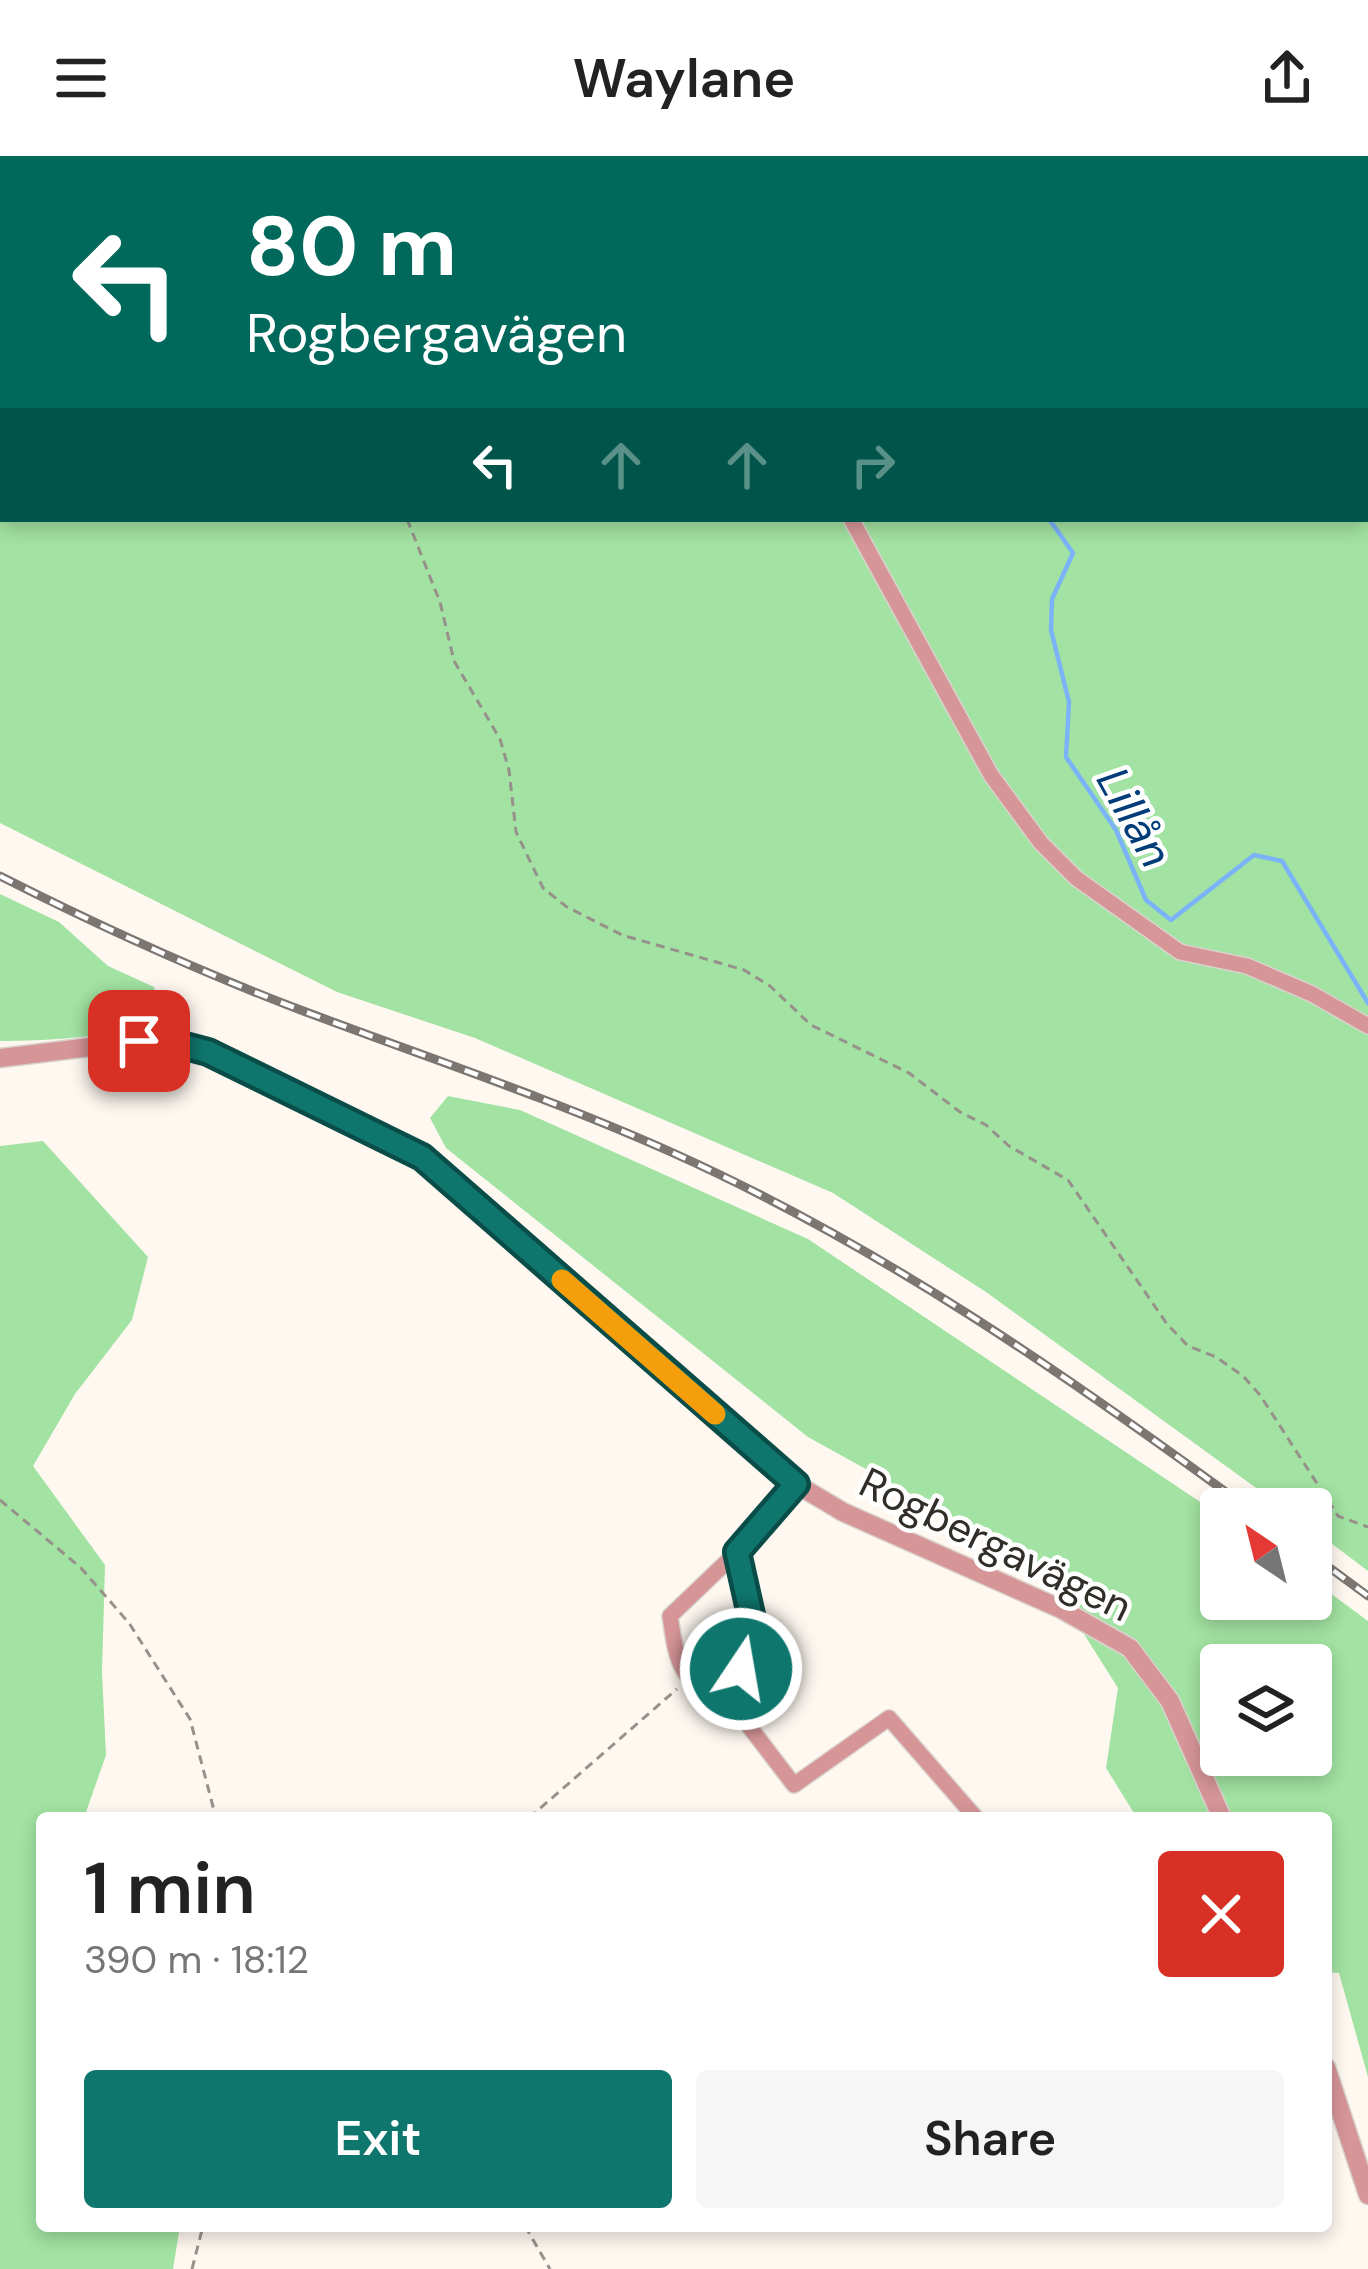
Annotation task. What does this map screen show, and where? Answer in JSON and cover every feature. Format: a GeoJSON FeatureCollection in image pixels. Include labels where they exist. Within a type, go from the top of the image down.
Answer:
{"type":"FeatureCollection","features":[{"type":"Feature","properties":{"kind":"street"},"geometry":{"type":"LineString","coordinates":[[853,522],[991,775],[1041,843],[1126,917],[1180,952],[1247,966],[1312,994],[1368,1026]]}},
{"type":"Feature","properties":{"kind":"street","name":"Rogbergavägen"},"geometry":{"type":"LineString","coordinates":[[0,1058],[139,1041],[170,1042],[208,1052],[422,1157],[796,1484],[843,1512],[1061,1609],[1130,1648],[1170,1701],[1219,1812]]}},
{"type":"Feature","properties":{"kind":"street"},"geometry":{"type":"LineString","coordinates":[[737,1552],[756,1637],[741,1669],[719,1687],[705,1688],[689,1678],[676,1660],[670,1616],[737,1552],[796,1484]]}},
{"type":"Feature","properties":{"kind":"street"},"geometry":{"type":"LineString","coordinates":[[719,1687],[794,1785],[889,1718],[971,1812]]}},
{"type":"Feature","properties":{"kind":"street"},"geometry":{"type":"LineString","coordinates":[[1332,2085],[1368,2195]]}},
{"type":"Feature","properties":{"kind":"path"},"geometry":{"type":"LineString","coordinates":[[407,522],[440,602],[454,661],[500,740],[509,770],[516,832],[543,888],[567,907],[622,935],[744,970],[770,986],[811,1024],[909,1073],[1009,1146],[1068,1180],[1167,1324],[1188,1346],[1216,1357],[1243,1376],[1337,1516],[1368,1527]]}},
{"type":"Feature","properties":{"kind":"path"},"geometry":{"type":"LineString","coordinates":[[0,1500],[81,1568],[129,1623],[190,1719],[214,1812]]}},
{"type":"Feature","properties":{"kind":"path"},"geometry":{"type":"LineString","coordinates":[[537,1812],[689,1678]]}},
{"type":"Feature","properties":{"kind":"path"},"geometry":{"type":"LineString","coordinates":[[192,2269],[201,2232]]}},
{"type":"Feature","properties":{"kind":"path"},"geometry":{"type":"LineString","coordinates":[[528,2232],[550,2269]]}},
{"type":"Feature","properties":{"kind":"green space"},"geometry":{"type":"Polygon","coordinates":[[[0,522],[1368,522],[1368,1571],[1332,1544],[1332,1488],[1256,1488],[986,1292],[833,1193],[475,1038],[337,992],[0,823],[0,522]]]}},
{"type":"Feature","properties":{"kind":"green space"},"geometry":{"type":"Polygon","coordinates":[[[0,894],[59,922],[108,966],[154,987],[164,1021],[83,1037],[0,1041],[0,894]]]}},
{"type":"Feature","properties":{"kind":"green space"},"geometry":{"type":"Polygon","coordinates":[[[448,1096],[520,1110],[808,1239],[1200,1502],[1200,1620],[1332,1620],[1332,1594],[1368,1621],[1368,2077],[1339,1973],[1332,1972],[1332,1812],[1133,1812],[1106,1768],[1118,1688],[1041,1566],[808,1437],[446,1148],[430,1118],[448,1096]]]}},
{"type":"Feature","properties":{"kind":"green space"},"geometry":{"type":"Polygon","coordinates":[[[43,1141],[148,1257],[132,1320],[75,1394],[33,1466],[105,1565],[106,1755],[86,1812],[36,1812],[36,2232],[179,2232],[173,2269],[0,2269],[0,1146],[43,1141]]]}},
{"type":"Feature","properties":{"kind":"waterway","name":"Lillån"},"geometry":{"type":"LineString","coordinates":[[1051,522],[1073,553],[1052,599],[1051,630],[1069,702],[1066,757],[1116,830],[1146,900],[1171,920],[1254,855],[1282,861],[1368,1003]]}},
{"type":"Feature","properties":{"kind":"railway"},"geometry":{"type":"LineString","coordinates":[[0,876],[222,979],[579,1113],[749,1189],[970,1315],[1220,1488]]}},
{"type":"Feature","properties":{"kind":"railway"},"geometry":{"type":"LineString","coordinates":[[1332,1569],[1368,1596]]}},
{"type":"Feature","properties":{"kind":"slow traffic"},"geometry":{"type":"LineString","coordinates":[[562,1280],[715,1414]]}},
{"type":"Feature","properties":{"kind":"route"},"geometry":{"type":"LineString","coordinates":[[139,1041],[170,1042],[208,1052],[422,1157],[796,1484],[737,1552],[756,1637],[741,1669]]}}]}
